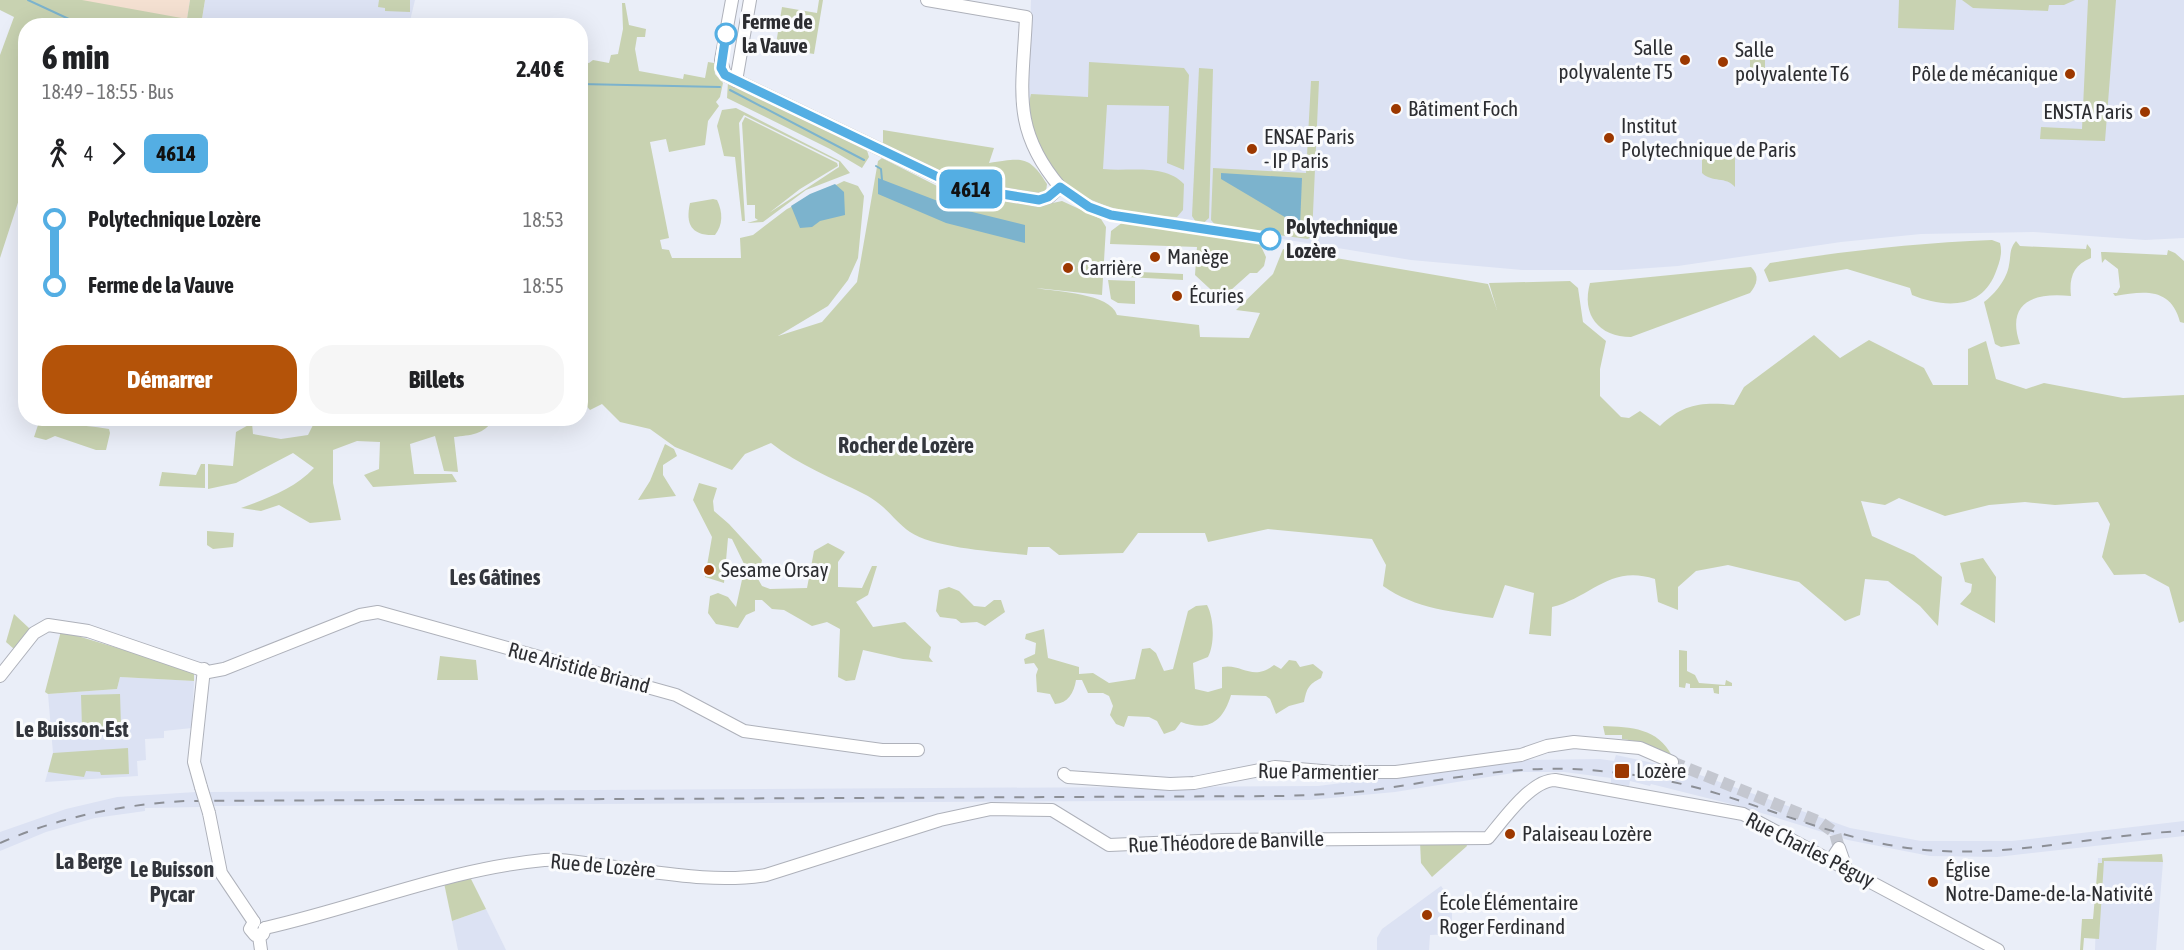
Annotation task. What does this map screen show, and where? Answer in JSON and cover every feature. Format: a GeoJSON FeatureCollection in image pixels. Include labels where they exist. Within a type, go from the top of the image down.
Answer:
{"type":"FeatureCollection","features":[{"type":"Feature","properties":{"kind":"street"},"geometry":{"type":"LineString","coordinates":[[732,0],[721,68],[725,75],[959,187],[1039,200],[1048,197],[1060,187],[1038,158],[1024,120],[1026,17],[927,0]]}},
{"type":"Feature","properties":{"kind":"street"},"geometry":{"type":"LineString","coordinates":[[736,81],[750,0]]}},
{"type":"Feature","properties":{"kind":"street","name":"Rue Aristide Briand"},"geometry":{"type":"LineString","coordinates":[[0,676],[38,629],[48,625],[88,632],[208,672],[216,671],[360,615],[378,612],[676,695],[744,731],[882,750],[918,750]]}},
{"type":"Feature","properties":{"kind":"street"},"geometry":{"type":"LineString","coordinates":[[204,669],[194,762],[209,813],[221,873],[259,929],[261,950]]}},
{"type":"Feature","properties":{"kind":"street","name":"Rue Parmentier"},"geometry":{"type":"LineString","coordinates":[[1064,774],[1068,777],[1170,784],[1194,783],[1275,767],[1334,772],[1396,772],[1521,755],[1574,742],[1613,744],[1652,751],[1672,762]]}},
{"type":"Feature","properties":{"kind":"street","name":"Rue Charles Péguy"},"geometry":{"type":"LineString","coordinates":[[1488,838],[1538,785],[1556,780],[1731,811],[1743,814],[1831,860],[1839,848],[1846,868],[1998,950]]}},
{"type":"Feature","properties":{"kind":"street","name":"Rue Théodore de Banville"},"geometry":{"type":"LineString","coordinates":[[940,820],[991,809],[1052,810],[1110,845],[1222,840],[1488,838]]}},
{"type":"Feature","properties":{"kind":"street","name":"Rue de Lozère"},"geometry":{"type":"LineString","coordinates":[[259,929],[356,905],[437,879],[476,870],[546,860],[707,879],[766,875],[940,820]]}},
{"type":"Feature","properties":{"kind":"shaded area"},"geometry":{"type":"Polygon","coordinates":[[[72,0],[190,0],[187,18],[151,18],[72,0]]]}},
{"type":"Feature","properties":{"kind":"shaded area"},"geometry":{"type":"Polygon","coordinates":[[[205,0],[415,0],[411,18],[202,18],[205,0]]]}},
{"type":"Feature","properties":{"kind":"shaded area","name":"Institut Polytechnique de Paris"},"geometry":{"type":"Polygon","coordinates":[[[1031,0],[2184,0],[2184,238],[2145,240],[2034,232],[1921,234],[1841,242],[1678,266],[1622,270],[1522,270],[1411,260],[1112,211],[1084,199],[1063,183],[1027,117],[1031,0]]]}},
{"type":"Feature","properties":{"kind":"shaded area"},"geometry":{"type":"Polygon","coordinates":[[[120,677],[194,681],[192,728],[164,731],[164,738],[145,739],[146,760],[137,761],[138,776],[45,782],[53,753],[48,694],[117,689],[120,677]]]}},
{"type":"Feature","properties":{"kind":"shaded area"},"geometry":{"type":"Polygon","coordinates":[[[1616,755],[1686,770],[1850,828],[1921,841],[2012,841],[2184,821],[2184,836],[1997,857],[1930,856],[1848,840],[1739,806],[1651,784],[1650,786],[1630,781],[1629,786],[1611,783],[1611,778],[1564,772],[1519,772],[1395,792],[1309,800],[213,806],[209,792],[1318,786],[1527,760],[1600,759],[1614,761],[1616,755]]]}},
{"type":"Feature","properties":{"kind":"shaded area"},"geometry":{"type":"Polygon","coordinates":[[[196,792],[200,807],[145,808],[145,811],[95,818],[46,832],[0,851],[0,832],[66,809],[117,797],[196,792]]]}},
{"type":"Feature","properties":{"kind":"shaded area"},"geometry":{"type":"Polygon","coordinates":[[[2098,858],[2163,862],[2156,950],[2095,950],[2098,858]]]}},
{"type":"Feature","properties":{"kind":"shaded area","name":"École Élémentaire Roger Ferdinand"},"geometry":{"type":"Polygon","coordinates":[[[1441,886],[1452,901],[1452,934],[1430,935],[1429,950],[1377,950],[1377,938],[1382,929],[1441,886]]]}},
{"type":"Feature","properties":{"kind":"shaded area"},"geometry":{"type":"Polygon","coordinates":[[[486,909],[506,950],[458,950],[452,921],[486,909]]]}},
{"type":"Feature","properties":{"kind":"green space"},"geometry":{"type":"Polygon","coordinates":[[[0,0],[82,0],[181,18],[18,18],[18,203],[0,258],[0,55],[14,17],[0,10],[0,0]]]}},
{"type":"Feature","properties":{"kind":"green space"},"geometry":{"type":"Polygon","coordinates":[[[190,0],[205,0],[202,18],[187,18],[190,0]]]}},
{"type":"Feature","properties":{"kind":"green space"},"geometry":{"type":"Polygon","coordinates":[[[379,0],[410,0],[410,12],[385,11],[385,8],[378,7],[379,0]]]}},
{"type":"Feature","properties":{"kind":"green space"},"geometry":{"type":"Polygon","coordinates":[[[819,0],[823,0],[814,54],[753,44],[753,40],[776,44],[782,7],[817,13],[819,0]]]}},
{"type":"Feature","properties":{"kind":"green space"},"geometry":{"type":"Polygon","coordinates":[[[1899,0],[1956,0],[1954,30],[1898,28],[1899,0]]]}},
{"type":"Feature","properties":{"kind":"green space"},"geometry":{"type":"Polygon","coordinates":[[[1962,0],[2075,0],[2064,5],[2049,5],[2048,11],[1973,8],[1962,0]]]}},
{"type":"Feature","properties":{"kind":"green space"},"geometry":{"type":"Polygon","coordinates":[[[2088,0],[2116,0],[2105,141],[2040,139],[2041,127],[2082,129],[2088,0]]]}},
{"type":"Feature","properties":{"kind":"green space"},"geometry":{"type":"Polygon","coordinates":[[[622,3],[625,3],[629,25],[646,29],[645,37],[637,37],[635,49],[639,71],[683,79],[684,74],[705,78],[708,62],[714,63],[715,74],[723,83],[720,97],[716,102],[719,106],[708,121],[705,145],[669,152],[666,139],[650,142],[669,238],[660,240],[662,249],[669,250],[672,258],[741,258],[740,238],[753,235],[787,209],[844,181],[858,186],[864,196],[858,258],[848,280],[828,306],[778,336],[822,322],[857,282],[878,161],[882,158],[941,188],[1039,206],[1062,201],[1101,219],[1106,227],[1102,295],[1036,288],[1094,298],[1104,302],[1117,315],[1199,325],[1200,337],[1249,338],[1260,313],[1236,310],[1273,274],[1283,249],[1488,284],[1497,310],[1489,283],[1570,281],[1578,288],[1583,322],[1606,341],[1600,369],[1600,396],[1621,417],[1629,418],[1640,411],[1660,426],[1686,408],[1703,404],[1734,405],[1744,387],[1814,335],[1840,358],[1869,340],[1924,368],[1933,385],[1968,385],[1968,349],[1986,341],[1996,379],[2026,389],[2044,383],[2123,398],[2184,395],[2184,621],[2179,623],[2169,587],[2145,574],[2114,575],[2102,557],[2110,524],[2098,502],[2055,505],[2025,502],[1989,505],[1945,516],[1899,498],[1885,505],[1861,501],[1872,536],[1914,555],[1942,577],[1938,626],[1920,606],[1888,581],[1865,579],[1860,615],[1845,621],[1799,582],[1728,565],[1696,571],[1678,587],[1678,610],[1658,602],[1655,579],[1639,575],[1613,579],[1552,607],[1551,636],[1529,634],[1534,593],[1505,585],[1493,618],[1422,605],[1395,594],[1383,586],[1386,565],[1372,539],[1268,529],[1208,542],[1205,533],[1138,533],[1123,553],[1059,555],[1049,547],[1028,547],[1027,555],[983,551],[949,546],[910,532],[872,498],[804,465],[771,443],[745,454],[732,470],[675,447],[650,429],[620,422],[602,404],[590,410],[588,408],[588,63],[593,60],[609,63],[611,55],[618,54],[623,29],[622,3]]]}},
{"type":"Feature","properties":{"kind":"green space"},"geometry":{"type":"Polygon","coordinates":[[[1750,48],[1765,49],[1765,76],[1750,76],[1750,48]]]}},
{"type":"Feature","properties":{"kind":"green space"},"geometry":{"type":"Polygon","coordinates":[[[1089,62],[1184,68],[1189,75],[1184,170],[1167,163],[1169,106],[1107,105],[1103,169],[1156,171],[1176,177],[1184,184],[1183,210],[1177,217],[1132,212],[1110,207],[1088,198],[1069,187],[1053,172],[1041,154],[1030,117],[1031,94],[1088,97],[1089,62]]]}},
{"type":"Feature","properties":{"kind":"green space"},"geometry":{"type":"Polygon","coordinates":[[[1199,68],[1213,69],[1209,218],[1199,227],[1192,216],[1199,68]]]}},
{"type":"Feature","properties":{"kind":"green space"},"geometry":{"type":"Polygon","coordinates":[[[1311,81],[1319,81],[1312,235],[1308,239],[1217,227],[1211,220],[1213,168],[1306,173],[1311,81]]]}},
{"type":"Feature","properties":{"kind":"green space"},"geometry":{"type":"Polygon","coordinates":[[[728,82],[866,147],[869,157],[862,168],[830,149],[727,98],[728,82]]]}},
{"type":"Feature","properties":{"kind":"green space"},"geometry":{"type":"Polygon","coordinates":[[[736,108],[840,161],[850,173],[806,190],[763,222],[747,223],[758,220],[755,218],[755,205],[747,205],[742,123],[745,117],[837,163],[838,166],[800,189],[769,213],[839,167],[839,162],[744,115],[739,123],[745,221],[742,221],[735,157],[724,156],[717,126],[722,110],[736,108]]]}},
{"type":"Feature","properties":{"kind":"green space"},"geometry":{"type":"Polygon","coordinates":[[[883,130],[994,148],[989,163],[1017,160],[1029,163],[1047,184],[1046,192],[1036,195],[955,180],[883,144],[883,130]]]}},
{"type":"Feature","properties":{"kind":"green space"},"geometry":{"type":"Polygon","coordinates":[[[1709,150],[1732,151],[1735,154],[1735,187],[1702,173],[1702,155],[1709,150]]]}},
{"type":"Feature","properties":{"kind":"green space"},"geometry":{"type":"Polygon","coordinates":[[[717,200],[720,209],[720,227],[715,235],[701,234],[692,228],[690,223],[690,203],[717,200]]]}},
{"type":"Feature","properties":{"kind":"green space"},"geometry":{"type":"Polygon","coordinates":[[[1123,222],[1259,242],[1266,257],[1264,266],[1257,273],[1250,273],[1231,290],[1233,296],[1226,301],[1222,300],[1195,275],[1197,247],[1110,244],[1111,231],[1123,222]]]}},
{"type":"Feature","properties":{"kind":"green space"},"geometry":{"type":"Polygon","coordinates":[[[1992,240],[2000,243],[2001,247],[1995,274],[1980,295],[1959,303],[1924,299],[1912,295],[1910,288],[1847,269],[1769,282],[1764,270],[1770,263],[1825,255],[1908,245],[1992,240]]]}},
{"type":"Feature","properties":{"kind":"green space"},"geometry":{"type":"Polygon","coordinates":[[[2016,241],[2020,246],[2086,249],[2087,244],[2091,249],[2091,258],[2076,268],[2071,283],[2071,296],[2046,296],[2027,302],[2020,309],[2017,318],[2016,329],[2020,344],[2001,347],[1995,344],[1984,302],[2003,281],[2008,270],[2011,250],[2016,241]]]}},
{"type":"Feature","properties":{"kind":"green space"},"geometry":{"type":"Polygon","coordinates":[[[2168,250],[2184,261],[2184,323],[2180,322],[2170,302],[2163,297],[2146,293],[2115,296],[2113,293],[2117,293],[2120,287],[2118,269],[2105,259],[2102,263],[2101,252],[2167,255],[2168,250]]]}},
{"type":"Feature","properties":{"kind":"green space"},"geometry":{"type":"Polygon","coordinates":[[[1116,261],[1115,269],[1118,271],[1183,274],[1183,280],[1108,276],[1108,263],[1116,261]]]}},
{"type":"Feature","properties":{"kind":"green space"},"geometry":{"type":"Polygon","coordinates":[[[1751,267],[1756,274],[1756,280],[1750,293],[1631,337],[1610,333],[1602,328],[1595,322],[1588,305],[1590,283],[1751,267]]]}},
{"type":"Feature","properties":{"kind":"green space"},"geometry":{"type":"Polygon","coordinates":[[[1108,280],[1135,281],[1135,304],[1118,303],[1111,299],[1108,280]]]}},
{"type":"Feature","properties":{"kind":"green space"},"geometry":{"type":"Polygon","coordinates":[[[38,426],[86,426],[109,429],[110,433],[106,450],[96,450],[55,436],[46,440],[34,437],[38,426]]]}},
{"type":"Feature","properties":{"kind":"green space"},"geometry":{"type":"Polygon","coordinates":[[[247,426],[252,426],[253,434],[281,439],[308,435],[312,426],[488,426],[471,435],[454,437],[458,472],[444,471],[435,436],[410,444],[414,474],[452,474],[457,482],[373,487],[364,475],[379,469],[380,442],[357,441],[333,450],[333,483],[341,520],[310,523],[279,505],[261,511],[241,508],[289,487],[314,468],[293,453],[236,483],[208,489],[208,464],[233,466],[236,432],[247,426]]]}},
{"type":"Feature","properties":{"kind":"green space"},"geometry":{"type":"Polygon","coordinates":[[[665,444],[674,449],[677,456],[663,465],[663,475],[676,496],[638,500],[650,481],[665,444]]]}},
{"type":"Feature","properties":{"kind":"green space"},"geometry":{"type":"Polygon","coordinates":[[[201,464],[205,464],[205,488],[159,486],[162,472],[196,475],[201,464]]]}},
{"type":"Feature","properties":{"kind":"green space"},"geometry":{"type":"Polygon","coordinates":[[[699,483],[717,488],[713,501],[714,511],[762,560],[758,579],[762,586],[770,589],[807,588],[814,551],[828,543],[845,552],[838,562],[838,587],[862,588],[872,566],[877,566],[868,595],[856,602],[873,627],[905,622],[931,647],[929,657],[933,662],[903,659],[863,650],[855,680],[846,681],[838,677],[840,629],[827,622],[812,626],[784,610],[772,609],[762,600],[755,600],[755,611],[746,615],[738,628],[716,624],[708,613],[710,596],[718,593],[728,597],[736,607],[745,566],[732,539],[728,538],[724,583],[705,577],[712,537],[693,500],[699,483]]]}},
{"type":"Feature","properties":{"kind":"green space"},"geometry":{"type":"Polygon","coordinates":[[[207,531],[234,533],[233,547],[213,549],[207,545],[207,531]]]}},
{"type":"Feature","properties":{"kind":"green space"},"geometry":{"type":"Polygon","coordinates":[[[1983,558],[1996,577],[1995,623],[1960,604],[1971,592],[1972,584],[1965,582],[1960,563],[1983,558]]]}},
{"type":"Feature","properties":{"kind":"green space"},"geometry":{"type":"Polygon","coordinates":[[[949,587],[959,591],[974,606],[985,607],[994,600],[1001,600],[1005,612],[985,626],[977,622],[961,623],[956,619],[940,617],[936,611],[939,590],[949,587]]]}},
{"type":"Feature","properties":{"kind":"green space"},"geometry":{"type":"Polygon","coordinates":[[[1207,605],[1212,624],[1212,645],[1208,657],[1193,663],[1195,689],[1208,692],[1222,688],[1222,667],[1229,666],[1259,672],[1274,665],[1281,669],[1289,660],[1296,661],[1300,667],[1313,664],[1323,672],[1321,678],[1309,687],[1304,702],[1289,706],[1276,714],[1270,699],[1266,696],[1231,695],[1224,712],[1213,722],[1199,726],[1181,722],[1175,730],[1164,734],[1157,721],[1149,717],[1128,716],[1124,727],[1116,724],[1110,715],[1113,706],[1109,696],[1103,693],[1088,693],[1082,680],[1076,680],[1074,689],[1067,699],[1055,704],[1050,694],[1037,692],[1038,669],[1034,663],[1025,664],[1024,659],[1035,654],[1036,643],[1025,639],[1026,634],[1044,629],[1048,658],[1079,667],[1079,674],[1093,673],[1109,683],[1135,679],[1142,649],[1150,648],[1156,653],[1164,671],[1173,669],[1188,611],[1196,606],[1207,605]]]}},
{"type":"Feature","properties":{"kind":"green space"},"geometry":{"type":"Polygon","coordinates":[[[14,614],[30,629],[14,649],[6,642],[14,614]]]}},
{"type":"Feature","properties":{"kind":"green space"},"geometry":{"type":"Polygon","coordinates":[[[61,631],[194,671],[194,681],[120,677],[117,689],[48,694],[45,692],[61,631]]]}},
{"type":"Feature","properties":{"kind":"green space"},"geometry":{"type":"Polygon","coordinates":[[[1679,650],[1687,651],[1687,671],[1695,675],[1699,683],[1725,685],[1726,680],[1732,683],[1732,686],[1719,686],[1719,694],[1714,693],[1713,688],[1690,688],[1690,684],[1686,683],[1685,688],[1679,687],[1679,650]]]}},
{"type":"Feature","properties":{"kind":"green space"},"geometry":{"type":"Polygon","coordinates":[[[440,656],[476,660],[478,680],[437,680],[440,656]]]}},
{"type":"Feature","properties":{"kind":"green space"},"geometry":{"type":"Polygon","coordinates":[[[120,694],[121,726],[82,728],[81,695],[120,694]]]}},
{"type":"Feature","properties":{"kind":"green space"},"geometry":{"type":"Polygon","coordinates":[[[1603,726],[1624,727],[1651,734],[1666,747],[1672,756],[1647,745],[1622,739],[1622,735],[1605,735],[1603,726]]]}},
{"type":"Feature","properties":{"kind":"green space"},"geometry":{"type":"Polygon","coordinates":[[[128,748],[129,774],[101,775],[100,772],[86,771],[84,777],[48,772],[53,753],[128,748]]]}},
{"type":"Feature","properties":{"kind":"green space"},"geometry":{"type":"Polygon","coordinates":[[[1465,840],[1467,846],[1432,877],[1421,863],[1420,842],[1465,840]]]}},
{"type":"Feature","properties":{"kind":"green space"},"geometry":{"type":"Polygon","coordinates":[[[2162,854],[2163,862],[2104,861],[2099,939],[2084,938],[2083,950],[2080,950],[2082,919],[2093,919],[2098,863],[2102,863],[2102,858],[2162,854]]]}},
{"type":"Feature","properties":{"kind":"green space"},"geometry":{"type":"Polygon","coordinates":[[[470,877],[486,909],[452,921],[444,883],[470,877]]]}},
{"type":"Feature","properties":{"kind":"water"},"geometry":{"type":"Polygon","coordinates":[[[1221,173],[1302,178],[1300,226],[1221,179],[1221,173]]]}},
{"type":"Feature","properties":{"kind":"water"},"geometry":{"type":"Polygon","coordinates":[[[878,178],[956,208],[1025,225],[1025,243],[946,223],[878,194],[878,178]]]}},
{"type":"Feature","properties":{"kind":"water"},"geometry":{"type":"Polygon","coordinates":[[[835,184],[844,192],[845,215],[820,221],[812,227],[800,228],[791,206],[810,194],[835,184]]]}},
{"type":"Feature","properties":{"kind":"waterway"},"geometry":{"type":"LineString","coordinates":[[28,0],[67,18]]}},
{"type":"Feature","properties":{"kind":"waterway"},"geometry":{"type":"LineString","coordinates":[[588,84],[720,87]]}},
{"type":"Feature","properties":{"kind":"waterway"},"geometry":{"type":"LineString","coordinates":[[730,90],[864,160]]}},
{"type":"Feature","properties":{"kind":"waterway"},"geometry":{"type":"LineString","coordinates":[[876,166],[881,169],[882,180]]}},
{"type":"Feature","properties":{"kind":"tunnel"},"geometry":{"type":"LineString","coordinates":[[1672,762],[1820,822],[1835,833],[1839,848]]}},
{"type":"Feature","properties":{"kind":"railway"},"geometry":{"type":"LineString","coordinates":[[0,843],[67,819],[113,809],[184,801],[1283,796],[1366,791],[1477,774],[1533,769],[1589,770],[1674,782],[1727,796],[1850,836],[1901,847],[1937,851],[2007,850],[2148,833],[2184,831]]}},
{"type":"Feature","properties":{"kind":"bus line","name":"4614"},"geometry":{"type":"LineString","coordinates":[[726,34],[721,60],[721,68],[725,75],[959,187],[1039,200],[1048,197],[1060,187],[1089,207],[1111,215],[1270,239]]}},
{"type":"Feature","properties":{"kind":"place","name":"Ferme de la Vauve"},"geometry":{"type":"Point","coordinates":[726,34]}},
{"type":"Feature","properties":{"kind":"place","name":"Salle polyvalente T5"},"geometry":{"type":"Point","coordinates":[1685,60]}},
{"type":"Feature","properties":{"kind":"place","name":"Salle polyvalente T6"},"geometry":{"type":"Point","coordinates":[1723,62]}},
{"type":"Feature","properties":{"kind":"place","name":"Pôle de mécanique"},"geometry":{"type":"Point","coordinates":[2070,74]}},
{"type":"Feature","properties":{"kind":"place","name":"Bâtiment Foch"},"geometry":{"type":"Point","coordinates":[1396,109]}},
{"type":"Feature","properties":{"kind":"place","name":"ENSTA Paris"},"geometry":{"type":"Point","coordinates":[2145,112]}},
{"type":"Feature","properties":{"kind":"place","name":"Institut Polytechnique de Paris"},"geometry":{"type":"Point","coordinates":[1609,138]}},
{"type":"Feature","properties":{"kind":"place","name":"ENSAE Paris - IP Paris"},"geometry":{"type":"Point","coordinates":[1252,149]}},
{"type":"Feature","properties":{"kind":"place","name":"Polytechnique Lozère"},"geometry":{"type":"Point","coordinates":[1270,239]}},
{"type":"Feature","properties":{"kind":"place","name":"Manège"},"geometry":{"type":"Point","coordinates":[1155,257]}},
{"type":"Feature","properties":{"kind":"place","name":"Carrière"},"geometry":{"type":"Point","coordinates":[1068,268]}},
{"type":"Feature","properties":{"kind":"place","name":"Écuries"},"geometry":{"type":"Point","coordinates":[1177,296]}},
{"type":"Feature","properties":{"kind":"place","name":"Sesame Orsay"},"geometry":{"type":"Point","coordinates":[709,570]}},
{"type":"Feature","properties":{"kind":"place","name":"Lozère"},"geometry":{"type":"Point","coordinates":[1622,771]}},
{"type":"Feature","properties":{"kind":"place","name":"Palaiseau Lozère"},"geometry":{"type":"Point","coordinates":[1510,834]}},
{"type":"Feature","properties":{"kind":"place","name":"Église Notre-Dame-de-la-Nativité"},"geometry":{"type":"Point","coordinates":[1933,882]}},
{"type":"Feature","properties":{"kind":"place","name":"École Élémentaire Roger Ferdinand"},"geometry":{"type":"Point","coordinates":[1427,915]}},
{"type":"Feature","properties":{"kind":"district","name":"Rocher de Lozère"},"geometry":{"type":"Point","coordinates":[906,445]}},
{"type":"Feature","properties":{"kind":"district","name":"Les Gâtines"},"geometry":{"type":"Point","coordinates":[495,577]}},
{"type":"Feature","properties":{"kind":"district","name":"Le Buisson-Est"},"geometry":{"type":"Point","coordinates":[72,729]}},
{"type":"Feature","properties":{"kind":"district","name":"La Berge"},"geometry":{"type":"Point","coordinates":[89,861]}},
{"type":"Feature","properties":{"kind":"district","name":"Le Buisson Pycar"},"geometry":{"type":"Point","coordinates":[172,882]}}]}
